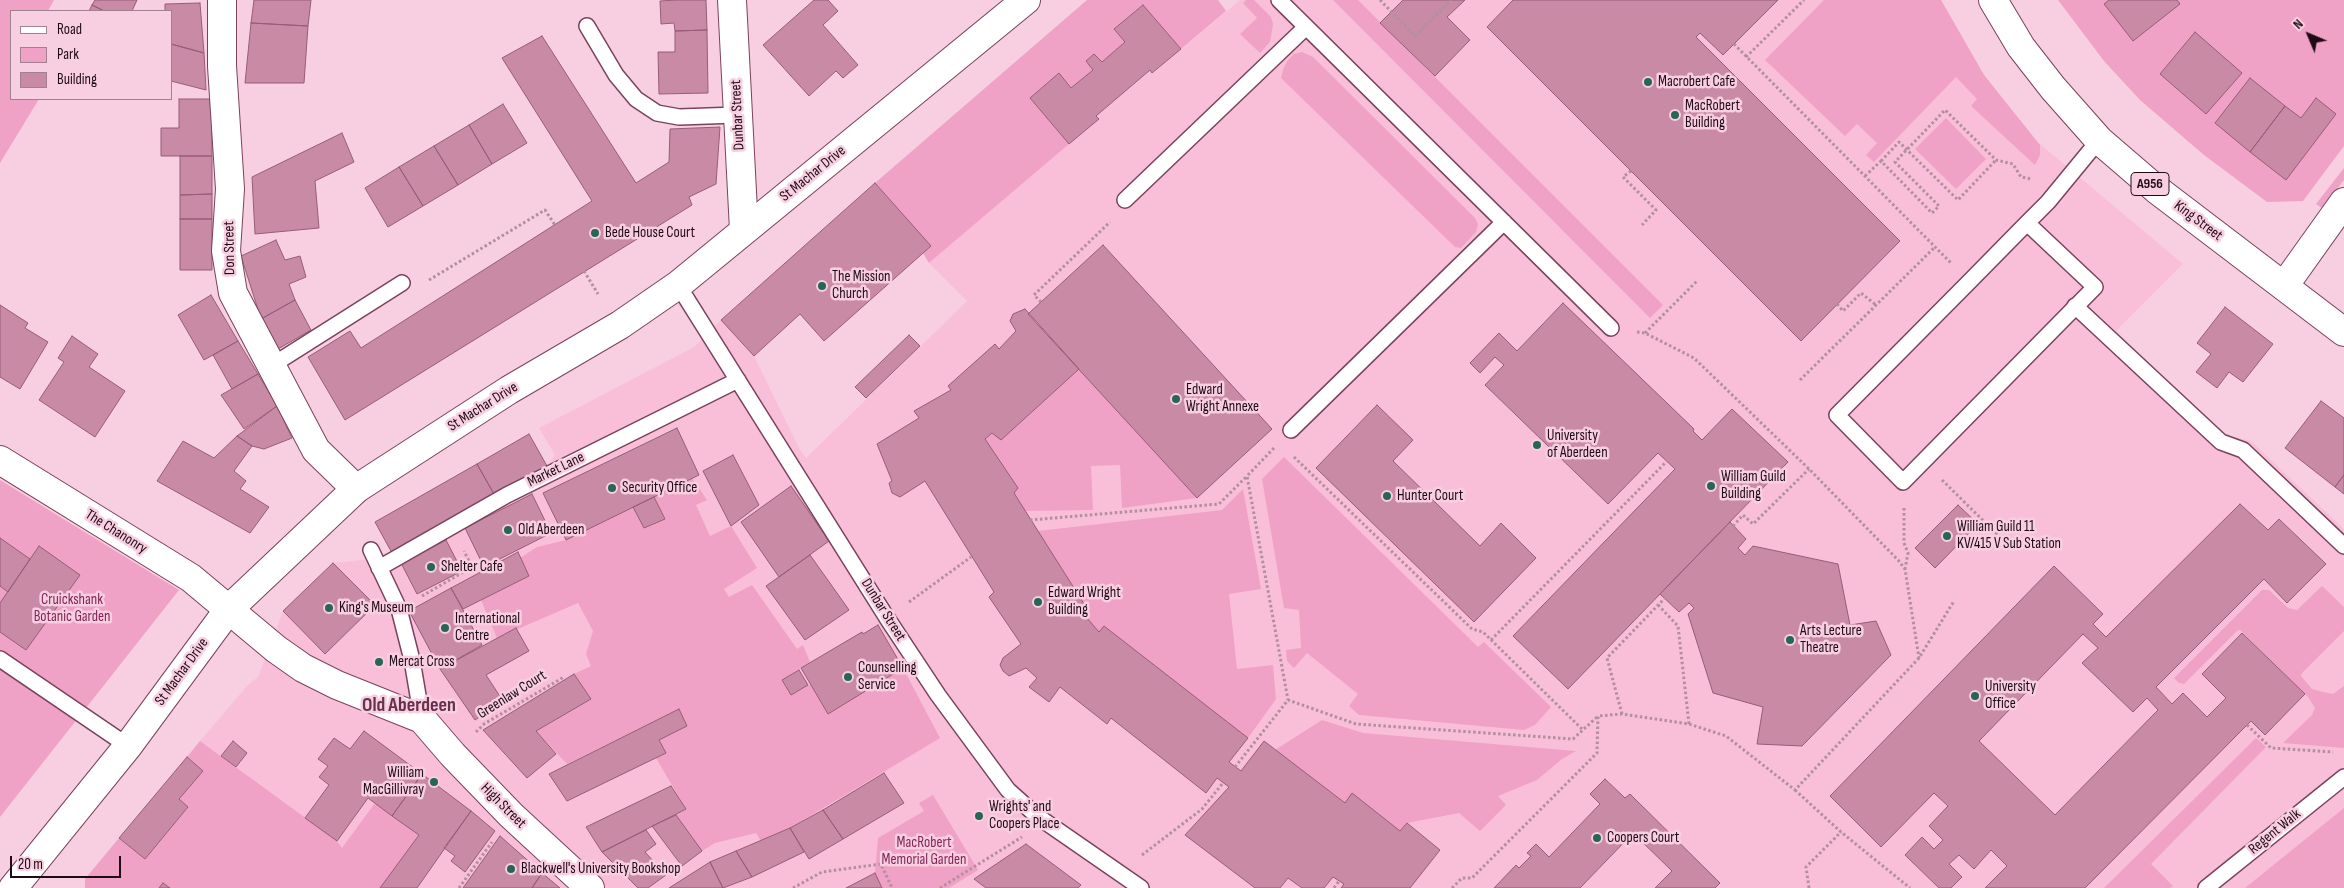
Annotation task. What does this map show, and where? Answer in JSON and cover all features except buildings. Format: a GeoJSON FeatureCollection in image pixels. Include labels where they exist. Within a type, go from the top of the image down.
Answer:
{"type":"FeatureCollection","features":[{"type":"Feature","properties":{"kind":"main road","name":"Don Street"},"geometry":{"type":"LineString","coordinates":[[222,0],[222,66],[230,189],[226,250],[230,278],[238,305],[316,450],[356,489]]}},
{"type":"Feature","properties":{"kind":"main road","name":"Dunbar Street"},"geometry":{"type":"LineString","coordinates":[[732,0],[744,230]]}},
{"type":"Feature","properties":{"kind":"main road","name":"St Machar Drive"},"geometry":{"type":"LineString","coordinates":[[13,888],[128,746],[229,609],[356,489],[509,390],[620,325],[678,285],[1026,0]]}},
{"type":"Feature","properties":{"kind":"main road","name":"King Street"},"geometry":{"type":"LineString","coordinates":[[1994,0],[2021,47],[2053,88],[2099,140],[2156,189],[2344,332]]}},
{"type":"Feature","properties":{"kind":"main road"},"geometry":{"type":"LineString","coordinates":[[2284,286],[2344,202]]}},
{"type":"Feature","properties":{"kind":"main road","name":"The Chanonry"},"geometry":{"type":"LineString","coordinates":[[0,460],[192,578],[229,609]]}},
{"type":"Feature","properties":{"kind":"main road","name":"High Street"},"geometry":{"type":"LineString","coordinates":[[229,609],[276,649],[304,668],[337,685],[422,718],[453,755],[511,815],[590,888]]}},
{"type":"Feature","properties":{"kind":"lane"},"geometry":{"type":"LineString","coordinates":[[1279,0],[1305,28],[1611,328]]}},
{"type":"Feature","properties":{"kind":"lane"},"geometry":{"type":"LineString","coordinates":[[587,26],[616,75],[636,100],[657,113],[680,117],[737,115]]}},
{"type":"Feature","properties":{"kind":"lane"},"geometry":{"type":"LineString","coordinates":[[1125,200],[1305,28]]}},
{"type":"Feature","properties":{"kind":"lane"},"geometry":{"type":"LineString","coordinates":[[2027,223],[2095,287],[1903,482],[1836,415],[2027,223],[2099,140]]}},
{"type":"Feature","properties":{"kind":"lane"},"geometry":{"type":"LineString","coordinates":[[1291,430],[1504,222]]}},
{"type":"Feature","properties":{"kind":"lane"},"geometry":{"type":"LineString","coordinates":[[271,366],[402,283]]}},
{"type":"Feature","properties":{"kind":"lane","name":"Dunbar Street"},"geometry":{"type":"LineString","coordinates":[[678,285],[887,618],[938,695],[1008,790],[1046,822],[1142,888]]}},
{"type":"Feature","properties":{"kind":"lane"},"geometry":{"type":"LineString","coordinates":[[2075,306],[2221,442],[2243,450],[2344,546]]}},
{"type":"Feature","properties":{"kind":"lane","name":"Market Lane"},"geometry":{"type":"LineString","coordinates":[[379,568],[507,495],[738,380]]}},
{"type":"Feature","properties":{"kind":"lane"},"geometry":{"type":"LineString","coordinates":[[371,550],[399,609],[412,660],[422,718]]}},
{"type":"Feature","properties":{"kind":"lane"},"geometry":{"type":"LineString","coordinates":[[0,659],[128,746]]}},
{"type":"Feature","properties":{"kind":"lane","name":"Regent Walk"},"geometry":{"type":"LineString","coordinates":[[2206,888],[2344,777]]}},
{"type":"Feature","properties":{"kind":"path"},"geometry":{"type":"LineString","coordinates":[[1380,0],[1415,36],[1451,0]]}},
{"type":"Feature","properties":{"kind":"path"},"geometry":{"type":"LineString","coordinates":[[1746,56],[1804,0]]}},
{"type":"Feature","properties":{"kind":"path"},"geometry":{"type":"LineString","coordinates":[[1734,44],[1942,254]]}},
{"type":"Feature","properties":{"kind":"path"},"geometry":{"type":"LineString","coordinates":[[1880,161],[1932,212],[1938,206],[1895,162],[1946,110],[1996,160],[2013,164],[2021,177],[2036,179],[2041,174],[2058,189]]}},
{"type":"Feature","properties":{"kind":"path"},"geometry":{"type":"LineString","coordinates":[[1865,176],[1899,142],[1958,200],[1996,160]]}},
{"type":"Feature","properties":{"kind":"path"},"geometry":{"type":"LineString","coordinates":[[1631,171],[1623,177],[1656,210],[1642,225]]}},
{"type":"Feature","properties":{"kind":"path"},"geometry":{"type":"LineString","coordinates":[[402,283],[412,290],[545,210],[555,225]]}},
{"type":"Feature","properties":{"kind":"path"},"geometry":{"type":"LineString","coordinates":[[1041,302],[1034,295],[1115,217]]}},
{"type":"Feature","properties":{"kind":"path"},"geometry":{"type":"LineString","coordinates":[[1800,380],[1934,247]]}},
{"type":"Feature","properties":{"kind":"path"},"geometry":{"type":"LineString","coordinates":[[584,271],[598,294]]}},
{"type":"Feature","properties":{"kind":"path"},"geometry":{"type":"LineString","coordinates":[[1644,333],[1698,280]]}},
{"type":"Feature","properties":{"kind":"path"},"geometry":{"type":"LineString","coordinates":[[1837,304],[1843,311],[1861,293],[1876,305]]}},
{"type":"Feature","properties":{"kind":"path"},"geometry":{"type":"LineString","coordinates":[[1611,328],[1644,333],[1694,358],[1809,469],[1905,569]]}},
{"type":"Feature","properties":{"kind":"path"},"geometry":{"type":"LineString","coordinates":[[1030,520],[1218,504],[1291,430]]}},
{"type":"Feature","properties":{"kind":"path"},"geometry":{"type":"LineString","coordinates":[[1279,443],[1472,628],[1483,632],[1583,730]]}},
{"type":"Feature","properties":{"kind":"path"},"geometry":{"type":"LineString","coordinates":[[1491,640],[1667,461]]}},
{"type":"Feature","properties":{"kind":"path"},"geometry":{"type":"LineString","coordinates":[[1923,462],[2009,546]]}},
{"type":"Feature","properties":{"kind":"path"},"geometry":{"type":"LineString","coordinates":[[1733,526],[1743,515],[1752,524],[1809,469]]}},
{"type":"Feature","properties":{"kind":"path"},"geometry":{"type":"LineString","coordinates":[[1235,767],[1288,700],[1247,476]]}},
{"type":"Feature","properties":{"kind":"path"},"geometry":{"type":"LineString","coordinates":[[1903,482],[1904,542],[1908,553],[1905,569],[1919,658]]}},
{"type":"Feature","properties":{"kind":"path"},"geometry":{"type":"LineString","coordinates":[[399,609],[472,567],[460,545]]}},
{"type":"Feature","properties":{"kind":"path"},"geometry":{"type":"LineString","coordinates":[[887,618],[971,557]]}},
{"type":"Feature","properties":{"kind":"path"},"geometry":{"type":"LineString","coordinates":[[1622,714],[1607,658],[1665,598]]}},
{"type":"Feature","properties":{"kind":"path"},"geometry":{"type":"LineString","coordinates":[[1795,790],[1919,658],[1954,602]]}},
{"type":"Feature","properties":{"kind":"path"},"geometry":{"type":"LineString","coordinates":[[1658,605],[1678,626],[1689,724]]}},
{"type":"Feature","properties":{"kind":"path","name":"Greenlaw Court"},"geometry":{"type":"LineString","coordinates":[[453,755],[484,724],[564,677]]}},
{"type":"Feature","properties":{"kind":"path"},"geometry":{"type":"LineString","coordinates":[[1288,700],[1356,724],[1573,739],[1598,716],[1622,714],[1689,724],[1726,736],[1795,790],[1841,832],[1910,888]]}},
{"type":"Feature","properties":{"kind":"path"},"geometry":{"type":"LineString","coordinates":[[1452,888],[1462,878],[1472,878],[1597,753],[1598,716]]}},
{"type":"Feature","properties":{"kind":"path"},"geometry":{"type":"LineString","coordinates":[[2247,725],[2271,748],[2335,752]]}},
{"type":"Feature","properties":{"kind":"path"},"geometry":{"type":"LineString","coordinates":[[1118,873],[1202,809],[1223,782]]}},
{"type":"Feature","properties":{"kind":"path"},"geometry":{"type":"LineString","coordinates":[[459,888],[511,815]]}},
{"type":"Feature","properties":{"kind":"path"},"geometry":{"type":"LineString","coordinates":[[940,888],[1046,822]]}},
{"type":"Feature","properties":{"kind":"path"},"geometry":{"type":"LineString","coordinates":[[1809,888],[1806,867],[1841,832]]}},
{"type":"Feature","properties":{"kind":"path"},"geometry":{"type":"LineString","coordinates":[[793,888],[822,872],[881,864],[892,886]]}},
{"type":"Feature","properties":{"kind":"path"},"geometry":{"type":"LineString","coordinates":[[1334,888],[1339,881]]}},
{"type":"Feature","properties":{"kind":"shaded area","name":"University of Aberdeen"},"geometry":{"type":"Polygon","coordinates":[[[1240,0],[1941,0],[1984,75],[2034,139],[2183,264],[2116,331],[2223,434],[2251,441],[2344,529],[2344,888],[159,888],[247,775],[200,741],[247,686],[258,677],[283,611],[333,563],[391,557],[547,466],[555,455],[539,428],[694,347],[721,320],[754,356],[800,450],[806,458],[967,301],[929,263],[1098,119],[1096,116],[1150,70],[1153,73],[1240,0]]]}},
{"type":"Feature","properties":{"kind":"green space"},"geometry":{"type":"Polygon","coordinates":[[[0,0],[54,0],[49,10],[10,10],[10,100],[38,100],[0,163],[0,0]]]}},
{"type":"Feature","properties":{"kind":"green space"},"geometry":{"type":"Polygon","coordinates":[[[1087,0],[1218,0],[1226,11],[1181,49],[1143,5],[1114,29],[1125,42],[1102,62],[1094,54],[1086,61],[1093,70],[1071,88],[1058,74],[1030,98],[1069,144],[929,263],[923,253],[930,246],[875,183],[1087,0]]]}},
{"type":"Feature","properties":{"kind":"green space"},"geometry":{"type":"Polygon","coordinates":[[[1246,0],[1254,0],[1271,17],[1273,24],[1270,42],[1260,53],[1240,34],[1257,18],[1243,3],[1246,0]]]}},
{"type":"Feature","properties":{"kind":"green space"},"geometry":{"type":"Polygon","coordinates":[[[1333,0],[1358,0],[1663,305],[1650,318],[1333,0]]]}},
{"type":"Feature","properties":{"kind":"green space"},"geometry":{"type":"Polygon","coordinates":[[[1824,0],[1941,0],[1984,75],[2040,145],[2040,155],[2035,165],[1971,106],[1977,99],[1956,77],[1874,162],[1866,155],[1877,143],[1857,124],[1845,136],[1765,60],[1824,0]]]}},
{"type":"Feature","properties":{"kind":"green space"},"geometry":{"type":"Polygon","coordinates":[[[2058,0],[2344,0],[2344,146],[2303,201],[2267,202],[2204,155],[2140,100],[2104,61],[2058,0]]]}},
{"type":"Feature","properties":{"kind":"green space"},"geometry":{"type":"Polygon","coordinates":[[[1302,52],[1313,57],[1475,218],[1478,224],[1476,232],[1461,248],[1455,247],[1281,78],[1288,60],[1294,54],[1302,52]]]}},
{"type":"Feature","properties":{"kind":"green space"},"geometry":{"type":"Polygon","coordinates":[[[1946,118],[1986,159],[1956,189],[1915,149],[1946,118]]]}},
{"type":"Feature","properties":{"kind":"green space"},"geometry":{"type":"Polygon","coordinates":[[[2344,168],[2344,180],[2322,208],[2316,204],[2344,168]]]}},
{"type":"Feature","properties":{"kind":"green space"},"geometry":{"type":"Polygon","coordinates":[[[1079,369],[1197,498],[1122,508],[1120,465],[1091,466],[1093,510],[1025,511],[1014,493],[1018,488],[985,439],[992,433],[1001,440],[1079,369]]]}},
{"type":"Feature","properties":{"kind":"green space"},"geometry":{"type":"Polygon","coordinates":[[[1284,457],[1478,647],[1484,642],[1551,707],[1535,725],[1524,730],[1359,715],[1349,706],[1358,694],[1307,653],[1294,668],[1287,661],[1286,650],[1301,648],[1299,610],[1284,608],[1262,479],[1284,457]]]}},
{"type":"Feature","properties":{"kind":"green space"},"geometry":{"type":"Polygon","coordinates":[[[692,478],[707,500],[696,505],[710,536],[731,526],[757,568],[724,589],[729,597],[752,585],[797,649],[803,645],[810,662],[782,680],[791,695],[811,685],[828,713],[903,668],[940,738],[790,828],[761,841],[756,833],[715,843],[702,851],[676,815],[686,809],[656,758],[666,753],[659,740],[679,709],[567,764],[536,731],[591,699],[574,674],[591,666],[586,654],[593,631],[578,603],[497,638],[481,600],[528,576],[520,558],[537,547],[566,540],[633,507],[644,528],[665,519],[654,497],[692,478]]]}},
{"type":"Feature","properties":{"kind":"green space","name":"Cruickshank Botanic Garden"},"geometry":{"type":"Polygon","coordinates":[[[0,480],[179,590],[0,817],[0,480]]]}},
{"type":"Feature","properties":{"kind":"green space"},"geometry":{"type":"Polygon","coordinates":[[[1243,489],[1261,589],[1229,594],[1237,669],[1273,665],[1276,699],[1248,738],[1104,626],[1099,632],[1081,611],[1086,607],[1038,531],[1222,510],[1243,489]]]}},
{"type":"Feature","properties":{"kind":"green space"},"geometry":{"type":"Polygon","coordinates":[[[2322,586],[2344,607],[2344,631],[2301,676],[2312,689],[2323,692],[2333,694],[2344,686],[2344,748],[2283,743],[2312,715],[2315,708],[2308,697],[2240,630],[2184,684],[2179,683],[2174,678],[2262,590],[2269,590],[2288,608],[2297,610],[2322,586]]]}},
{"type":"Feature","properties":{"kind":"green space"},"geometry":{"type":"Polygon","coordinates":[[[1322,720],[1363,733],[1576,751],[1562,759],[1537,780],[1498,796],[1506,805],[1480,831],[1459,813],[1407,823],[1400,831],[1352,794],[1345,803],[1275,750],[1322,720]]]}},
{"type":"Feature","properties":{"kind":"green space"},"geometry":{"type":"Polygon","coordinates":[[[2256,738],[2266,747],[2151,864],[2173,886],[2170,888],[2104,888],[2256,738]]]}},
{"type":"Feature","properties":{"kind":"green space"},"geometry":{"type":"Polygon","coordinates":[[[200,741],[337,841],[342,848],[375,803],[419,835],[380,888],[85,888],[85,879],[119,838],[145,859],[188,807],[179,799],[202,771],[187,757],[200,741]]]}},
{"type":"Feature","properties":{"kind":"green space","name":"MacRobert Memorial Garden"},"geometry":{"type":"Polygon","coordinates":[[[933,795],[978,870],[949,888],[882,888],[875,873],[878,838],[924,811],[919,803],[933,795]]]}},
{"type":"Feature","properties":{"kind":"green space"},"geometry":{"type":"Polygon","coordinates":[[[2344,808],[2344,888],[2245,888],[2344,808]]]}},
{"type":"Feature","properties":{"kind":"place","name":"Macrobert Cafe"},"geometry":{"type":"Point","coordinates":[1648,82]}},
{"type":"Feature","properties":{"kind":"place","name":"MacRobert Building"},"geometry":{"type":"Point","coordinates":[1675,115]}},
{"type":"Feature","properties":{"kind":"place","name":"Bede House Court"},"geometry":{"type":"Point","coordinates":[595,233]}},
{"type":"Feature","properties":{"kind":"place","name":"The Mission Church"},"geometry":{"type":"Point","coordinates":[822,286]}},
{"type":"Feature","properties":{"kind":"place","name":"Edward Wright Annexe"},"geometry":{"type":"Point","coordinates":[1176,399]}},
{"type":"Feature","properties":{"kind":"place","name":"University of Aberdeen"},"geometry":{"type":"Point","coordinates":[1537,445]}},
{"type":"Feature","properties":{"kind":"place","name":"William Guild Building"},"geometry":{"type":"Point","coordinates":[1711,486]}},
{"type":"Feature","properties":{"kind":"place","name":"Security Office"},"geometry":{"type":"Point","coordinates":[612,488]}},
{"type":"Feature","properties":{"kind":"place","name":"Hunter Court"},"geometry":{"type":"Point","coordinates":[1387,496]}},
{"type":"Feature","properties":{"kind":"place","name":"Old Aberdeen"},"geometry":{"type":"Point","coordinates":[508,530]}},
{"type":"Feature","properties":{"kind":"place","name":"William Guild 11 KV/415 V Sub Station"},"geometry":{"type":"Point","coordinates":[1947,536]}},
{"type":"Feature","properties":{"kind":"place","name":"Shelter Cafe"},"geometry":{"type":"Point","coordinates":[431,567]}},
{"type":"Feature","properties":{"kind":"place","name":"Edward Wright Building"},"geometry":{"type":"Point","coordinates":[1038,602]}},
{"type":"Feature","properties":{"kind":"place","name":"King's Museum"},"geometry":{"type":"Point","coordinates":[329,608]}},
{"type":"Feature","properties":{"kind":"place","name":"International Centre"},"geometry":{"type":"Point","coordinates":[445,628]}},
{"type":"Feature","properties":{"kind":"place","name":"Arts Lecture Theatre"},"geometry":{"type":"Point","coordinates":[1790,640]}},
{"type":"Feature","properties":{"kind":"place","name":"Mercat Cross"},"geometry":{"type":"Point","coordinates":[379,662]}},
{"type":"Feature","properties":{"kind":"place","name":"Counselling Service"},"geometry":{"type":"Point","coordinates":[848,677]}},
{"type":"Feature","properties":{"kind":"place","name":"University Office"},"geometry":{"type":"Point","coordinates":[1975,696]}},
{"type":"Feature","properties":{"kind":"place","name":"William MacGillivray"},"geometry":{"type":"Point","coordinates":[434,782]}},
{"type":"Feature","properties":{"kind":"place","name":"Wrights' and Coopers Place"},"geometry":{"type":"Point","coordinates":[979,816]}},
{"type":"Feature","properties":{"kind":"place","name":"Coopers Court"},"geometry":{"type":"Point","coordinates":[1597,838]}},
{"type":"Feature","properties":{"kind":"place","name":"Blackwell's University Bookshop"},"geometry":{"type":"Point","coordinates":[511,869]}},
{"type":"Feature","properties":{"kind":"district","name":"Old Aberdeen"},"geometry":{"type":"Point","coordinates":[409,706]}}]}
